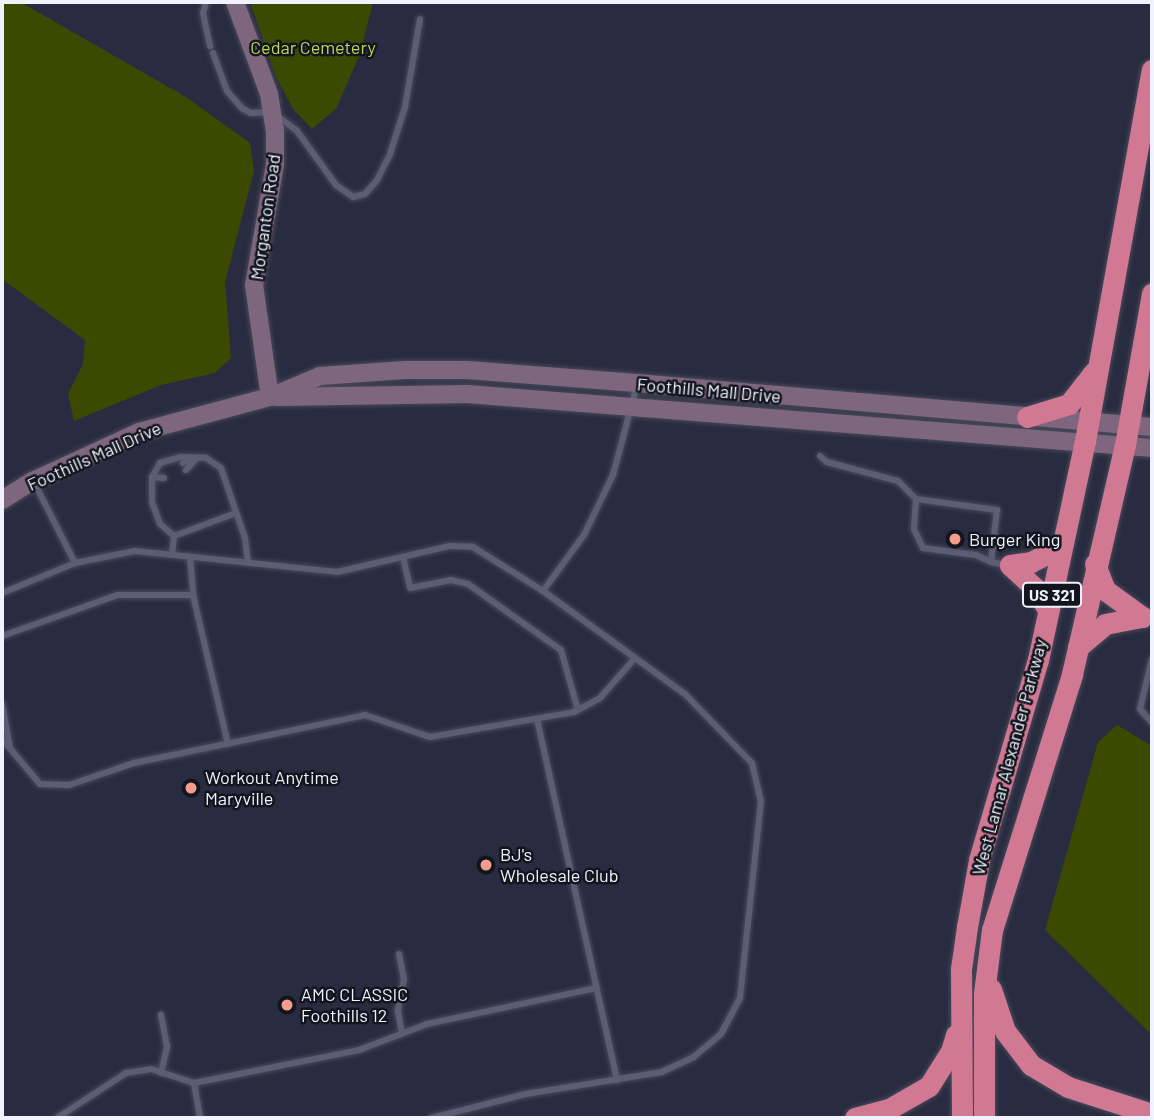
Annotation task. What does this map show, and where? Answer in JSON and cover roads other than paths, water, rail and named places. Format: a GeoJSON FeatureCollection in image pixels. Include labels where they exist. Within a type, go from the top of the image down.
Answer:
{"type":"FeatureCollection","features":[{"type":"Feature","properties":{"kind":"highway","name":"West Lamar Alexander Parkway"},"geometry":{"type":"LineString","coordinates":[[962,1118],[963,958],[979,860],[1048,610],[1087,431],[1149,110],[1152,70]]}},
{"type":"Feature","properties":{"kind":"highway","name":"West Lamar Alexander Parkway"},"geometry":{"type":"LineString","coordinates":[[983,1118],[986,961],[1008,869],[1077,647],[1094,562],[1125,445],[1152,293]]}},
{"type":"Feature","properties":{"kind":"highway"},"geometry":{"type":"LineString","coordinates":[[1027,417],[1069,404],[1099,365]]}},
{"type":"Feature","properties":{"kind":"highway"},"geometry":{"type":"LineString","coordinates":[[1001,564],[1031,562],[1062,546]]}},
{"type":"Feature","properties":{"kind":"highway"},"geometry":{"type":"LineString","coordinates":[[1094,562],[1105,590],[1120,605],[1147,618]]}},
{"type":"Feature","properties":{"kind":"highway"},"geometry":{"type":"LineString","coordinates":[[1001,564],[1035,588],[1048,610]]}},
{"type":"Feature","properties":{"kind":"highway"},"geometry":{"type":"LineString","coordinates":[[1077,647],[1105,624],[1147,618]]}},
{"type":"Feature","properties":{"kind":"highway"},"geometry":{"type":"LineString","coordinates":[[986,961],[1005,1031],[1031,1065],[1068,1087],[1152,1116]]}},
{"type":"Feature","properties":{"kind":"highway"},"geometry":{"type":"LineString","coordinates":[[855,1118],[889,1109],[929,1086],[951,1051],[961,1016]]}},
{"type":"Feature","properties":{"kind":"highway"},"geometry":{"type":"LineString","coordinates":[[1128,1118],[1152,1116]]}},
{"type":"Feature","properties":{"kind":"highway"},"geometry":{"type":"LineString","coordinates":[[983,1118],[996,1118]]}},
{"type":"Feature","properties":{"kind":"main road","name":"Morganton Road"},"geometry":{"type":"LineString","coordinates":[[235,2],[272,112],[275,164],[254,285],[270,397]]}},
{"type":"Feature","properties":{"kind":"main road","name":"Foothills Mall Drive"},"geometry":{"type":"LineString","coordinates":[[2,500],[33,481],[139,432],[270,397],[320,376],[405,370],[637,383],[1027,417],[1087,431],[1125,445],[1152,448]]}},
{"type":"Feature","properties":{"kind":"main road","name":"Foothills Mall Drive"},"geometry":{"type":"LineString","coordinates":[[270,397],[467,394],[633,408],[1087,431],[1128,424],[1152,427]]}},
{"type":"Feature","properties":{"kind":"lane"},"geometry":{"type":"LineString","coordinates":[[206,2],[203,13],[211,49],[227,90],[242,108],[251,113],[272,112],[297,131],[346,195],[365,194],[390,154],[405,107],[420,19]]}},
{"type":"Feature","properties":{"kind":"lane"},"geometry":{"type":"LineString","coordinates":[[543,591],[584,535],[612,475],[633,408],[637,383]]}},
{"type":"Feature","properties":{"kind":"lane"},"geometry":{"type":"LineString","coordinates":[[820,456],[827,462],[898,481],[916,499],[997,510],[1001,564],[976,555],[923,548],[914,529],[916,499]]}},
{"type":"Feature","properties":{"kind":"lane"},"geometry":{"type":"LineString","coordinates":[[174,536],[160,524],[152,502],[152,477],[160,463],[181,457],[197,458],[221,468],[236,513],[248,563]]}},
{"type":"Feature","properties":{"kind":"lane"},"geometry":{"type":"LineString","coordinates":[[184,466],[197,458]]}},
{"type":"Feature","properties":{"kind":"lane"},"geometry":{"type":"LineString","coordinates":[[152,477],[163,474]]}},
{"type":"Feature","properties":{"kind":"lane"},"geometry":{"type":"LineString","coordinates":[[33,481],[75,563]]}},
{"type":"Feature","properties":{"kind":"lane"},"geometry":{"type":"LineString","coordinates":[[174,536],[236,513]]}},
{"type":"Feature","properties":{"kind":"lane"},"geometry":{"type":"LineString","coordinates":[[172,555],[174,536]]}},
{"type":"Feature","properties":{"kind":"lane"},"geometry":{"type":"LineString","coordinates":[[2,593],[75,563],[135,551],[337,572],[450,546],[473,547],[543,591],[686,695],[751,763],[761,802],[740,998],[721,1034],[694,1056],[662,1072],[526,1094],[431,1118]]}},
{"type":"Feature","properties":{"kind":"lane"},"geometry":{"type":"LineString","coordinates":[[190,557],[193,595],[228,744]]}},
{"type":"Feature","properties":{"kind":"lane"},"geometry":{"type":"LineString","coordinates":[[403,557],[410,588],[451,580],[468,584],[561,650],[578,710]]}},
{"type":"Feature","properties":{"kind":"lane"},"geometry":{"type":"LineString","coordinates":[[2,636],[118,595],[193,595]]}},
{"type":"Feature","properties":{"kind":"lane"},"geometry":{"type":"LineString","coordinates":[[2,739],[40,784],[69,785],[134,762],[365,716],[430,737],[578,710],[600,698],[635,658]]}},
{"type":"Feature","properties":{"kind":"lane"},"geometry":{"type":"LineString","coordinates":[[1152,659],[1140,709],[1152,723]]}},
{"type":"Feature","properties":{"kind":"lane"},"geometry":{"type":"LineString","coordinates":[[2,704],[10,750]]}},
{"type":"Feature","properties":{"kind":"lane"},"geometry":{"type":"LineString","coordinates":[[537,719],[617,1080]]}},
{"type":"Feature","properties":{"kind":"lane"},"geometry":{"type":"LineString","coordinates":[[399,954],[404,979],[398,1011],[402,1033]]}},
{"type":"Feature","properties":{"kind":"lane"},"geometry":{"type":"LineString","coordinates":[[57,1118],[126,1073],[151,1069],[194,1083],[359,1049],[402,1033],[596,988]]}},
{"type":"Feature","properties":{"kind":"lane"},"geometry":{"type":"LineString","coordinates":[[161,1015],[167,1046],[161,1073]]}},
{"type":"Feature","properties":{"kind":"lane"},"geometry":{"type":"LineString","coordinates":[[194,1083],[200,1118]]}},
{"type":"Feature","properties":{"kind":"place","name":"Burger King"},"geometry":{"type":"Point","coordinates":[955,539]}},
{"type":"Feature","properties":{"kind":"place","name":"Workout Anytime Maryville"},"geometry":{"type":"Point","coordinates":[191,788]}},
{"type":"Feature","properties":{"kind":"place","name":"BJ's Wholesale Club"},"geometry":{"type":"Point","coordinates":[486,865]}},
{"type":"Feature","properties":{"kind":"place","name":"AMC CLASSIC Foothills 12"},"geometry":{"type":"Point","coordinates":[287,1005]}},
{"type":"Feature","properties":{"kind":"park label","name":"Cedar Cemetery"},"geometry":{"type":"Point","coordinates":[313,47]}}]}
